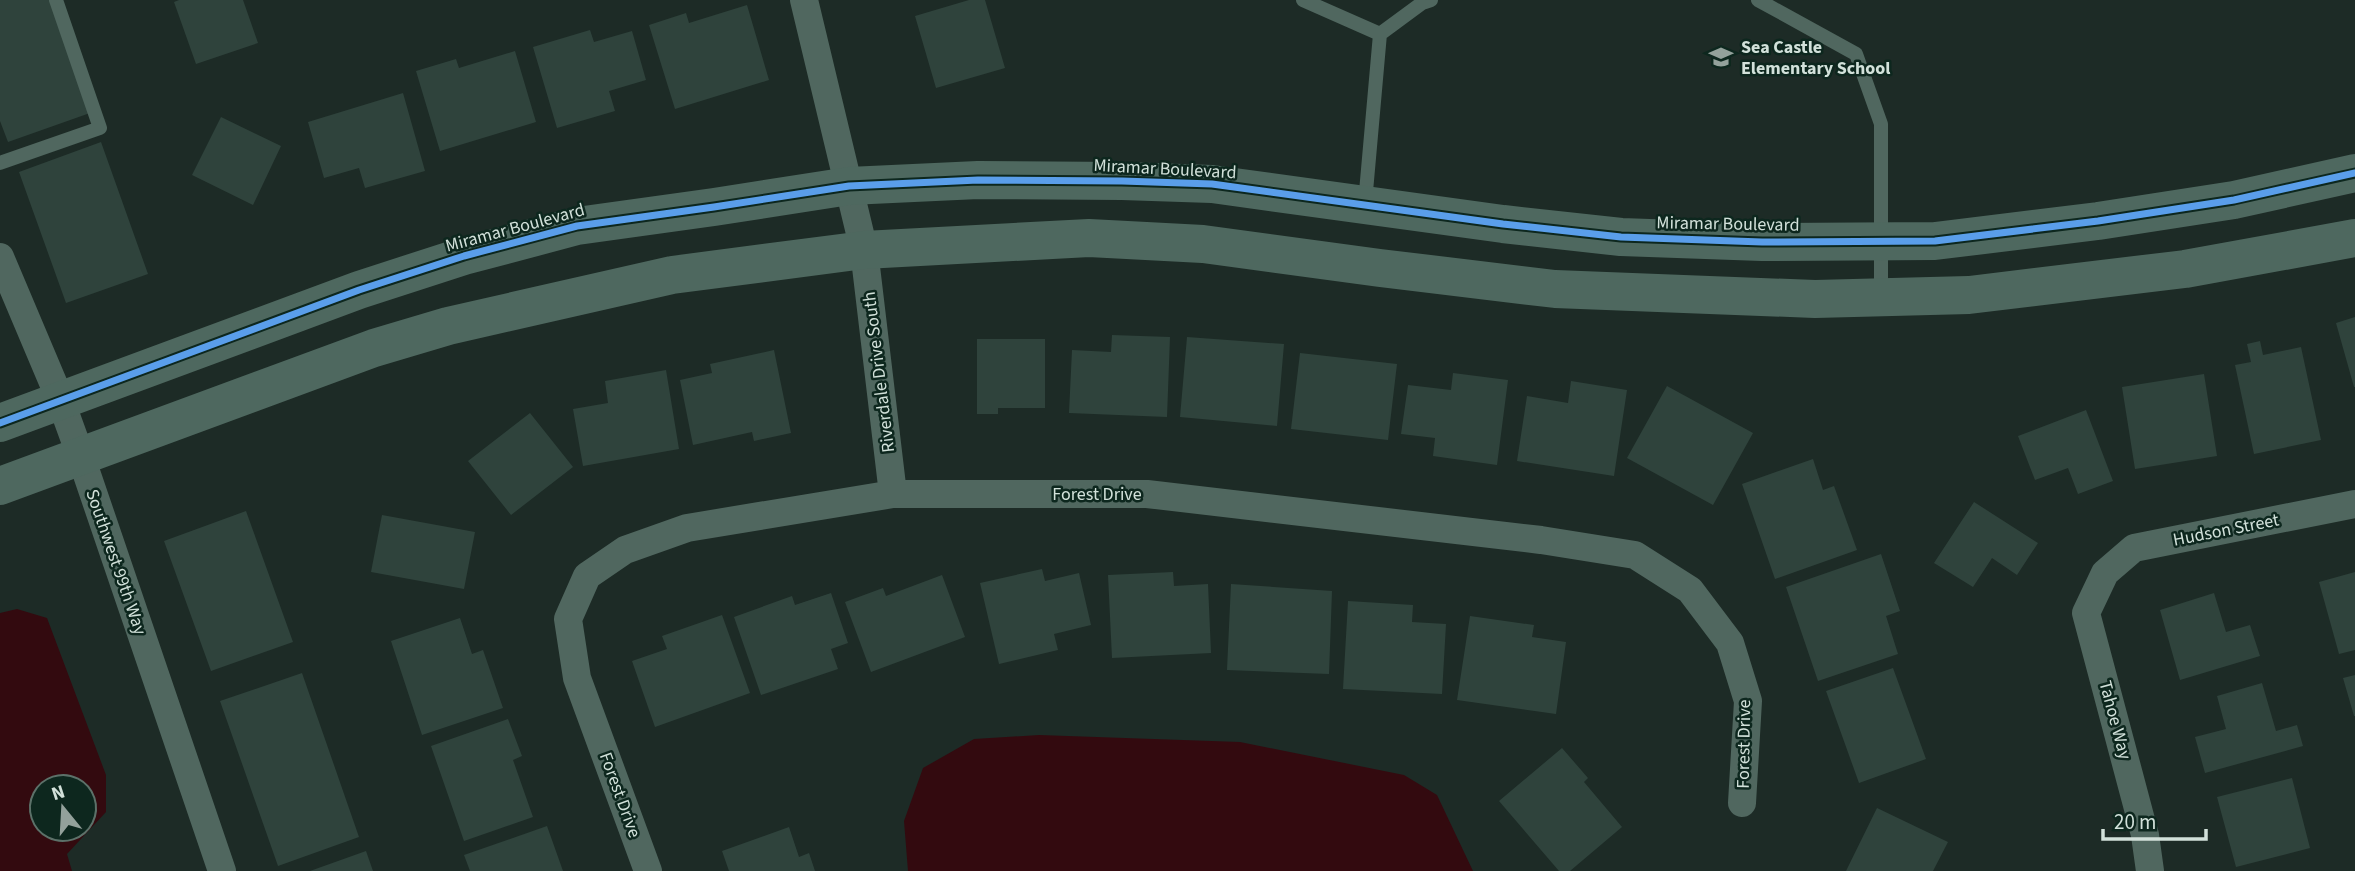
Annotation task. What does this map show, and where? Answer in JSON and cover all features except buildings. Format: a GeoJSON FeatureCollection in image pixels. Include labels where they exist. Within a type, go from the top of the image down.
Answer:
{"type":"FeatureCollection","features":[{"type":"Feature","properties":{"kind":"street","name":"Riverdale Drive South"},"geometry":{"type":"LineString","coordinates":[[804,0],[864,250],[893,494]]}},
{"type":"Feature","properties":{"kind":"street","name":"Miramar Boulevard"},"geometry":{"type":"LineString","coordinates":[[0,423],[359,290],[464,256],[576,226],[849,186],[978,180],[1212,184],[1503,224],[1621,237],[1762,242],[1935,241],[2098,221],[2234,200],[2355,173]]}},
{"type":"Feature","properties":{"kind":"street"},"geometry":{"type":"LineString","coordinates":[[0,486],[374,348],[448,326],[672,275],[864,250],[1089,238],[1203,244],[1555,289],[1815,299],[1969,295],[2185,269],[2355,237]]}},
{"type":"Feature","properties":{"kind":"street","name":"Southwest 99th Way"},"geometry":{"type":"LineString","coordinates":[[2,266],[60,400],[81,457],[222,871]]}},
{"type":"Feature","properties":{"kind":"street","name":"Forest Drive"},"geometry":{"type":"LineString","coordinates":[[648,871],[577,678],[568,619],[587,576],[625,550],[687,528],[893,494],[1147,494],[1541,540],[1635,555],[1690,590],[1730,643],[1748,701],[1742,803]]}},
{"type":"Feature","properties":{"kind":"street","name":"Hudson Street"},"geometry":{"type":"LineString","coordinates":[[2105,573],[2134,548],[2355,504]]}},
{"type":"Feature","properties":{"kind":"street","name":"Tahoe Way"},"geometry":{"type":"LineString","coordinates":[[2105,573],[2086,613],[2145,835],[2150,871]]}},
{"type":"Feature","properties":{"kind":"lane"},"geometry":{"type":"LineString","coordinates":[[0,163],[100,128],[55,0]]}},
{"type":"Feature","properties":{"kind":"lane"},"geometry":{"type":"LineString","coordinates":[[1303,0],[1380,34]]}},
{"type":"Feature","properties":{"kind":"lane"},"geometry":{"type":"LineString","coordinates":[[1364,205],[1380,34],[1422,3],[1431,0]]}},
{"type":"Feature","properties":{"kind":"lane"},"geometry":{"type":"LineString","coordinates":[[1758,0],[1856,54],[1881,124],[1881,297]]}},
{"type":"Feature","properties":{"kind":"shaded area"},"geometry":{"type":"Polygon","coordinates":[[[17,609],[47,618],[106,775],[106,812],[98,821],[98,773],[28,773],[28,843],[77,843],[67,854],[72,871],[0,871],[0,613],[17,609]]]}},
{"type":"Feature","properties":{"kind":"shaded area"},"geometry":{"type":"Polygon","coordinates":[[[1039,735],[1240,742],[1404,775],[1437,795],[1473,871],[908,871],[904,821],[923,768],[974,739],[1039,735]]]}},
{"type":"Feature","properties":{"kind":"cycle path"},"geometry":{"type":"LineString","coordinates":[[0,423],[359,290],[464,256],[577,226],[849,186],[978,180],[1212,184],[1503,224],[1621,237],[1762,242],[1935,241],[2098,221],[2234,200],[2355,173]]}},
{"type":"Feature","properties":{"kind":"place","name":"Sea Castle Elementary School"},"geometry":{"type":"Point","coordinates":[1721,57]}}]}
